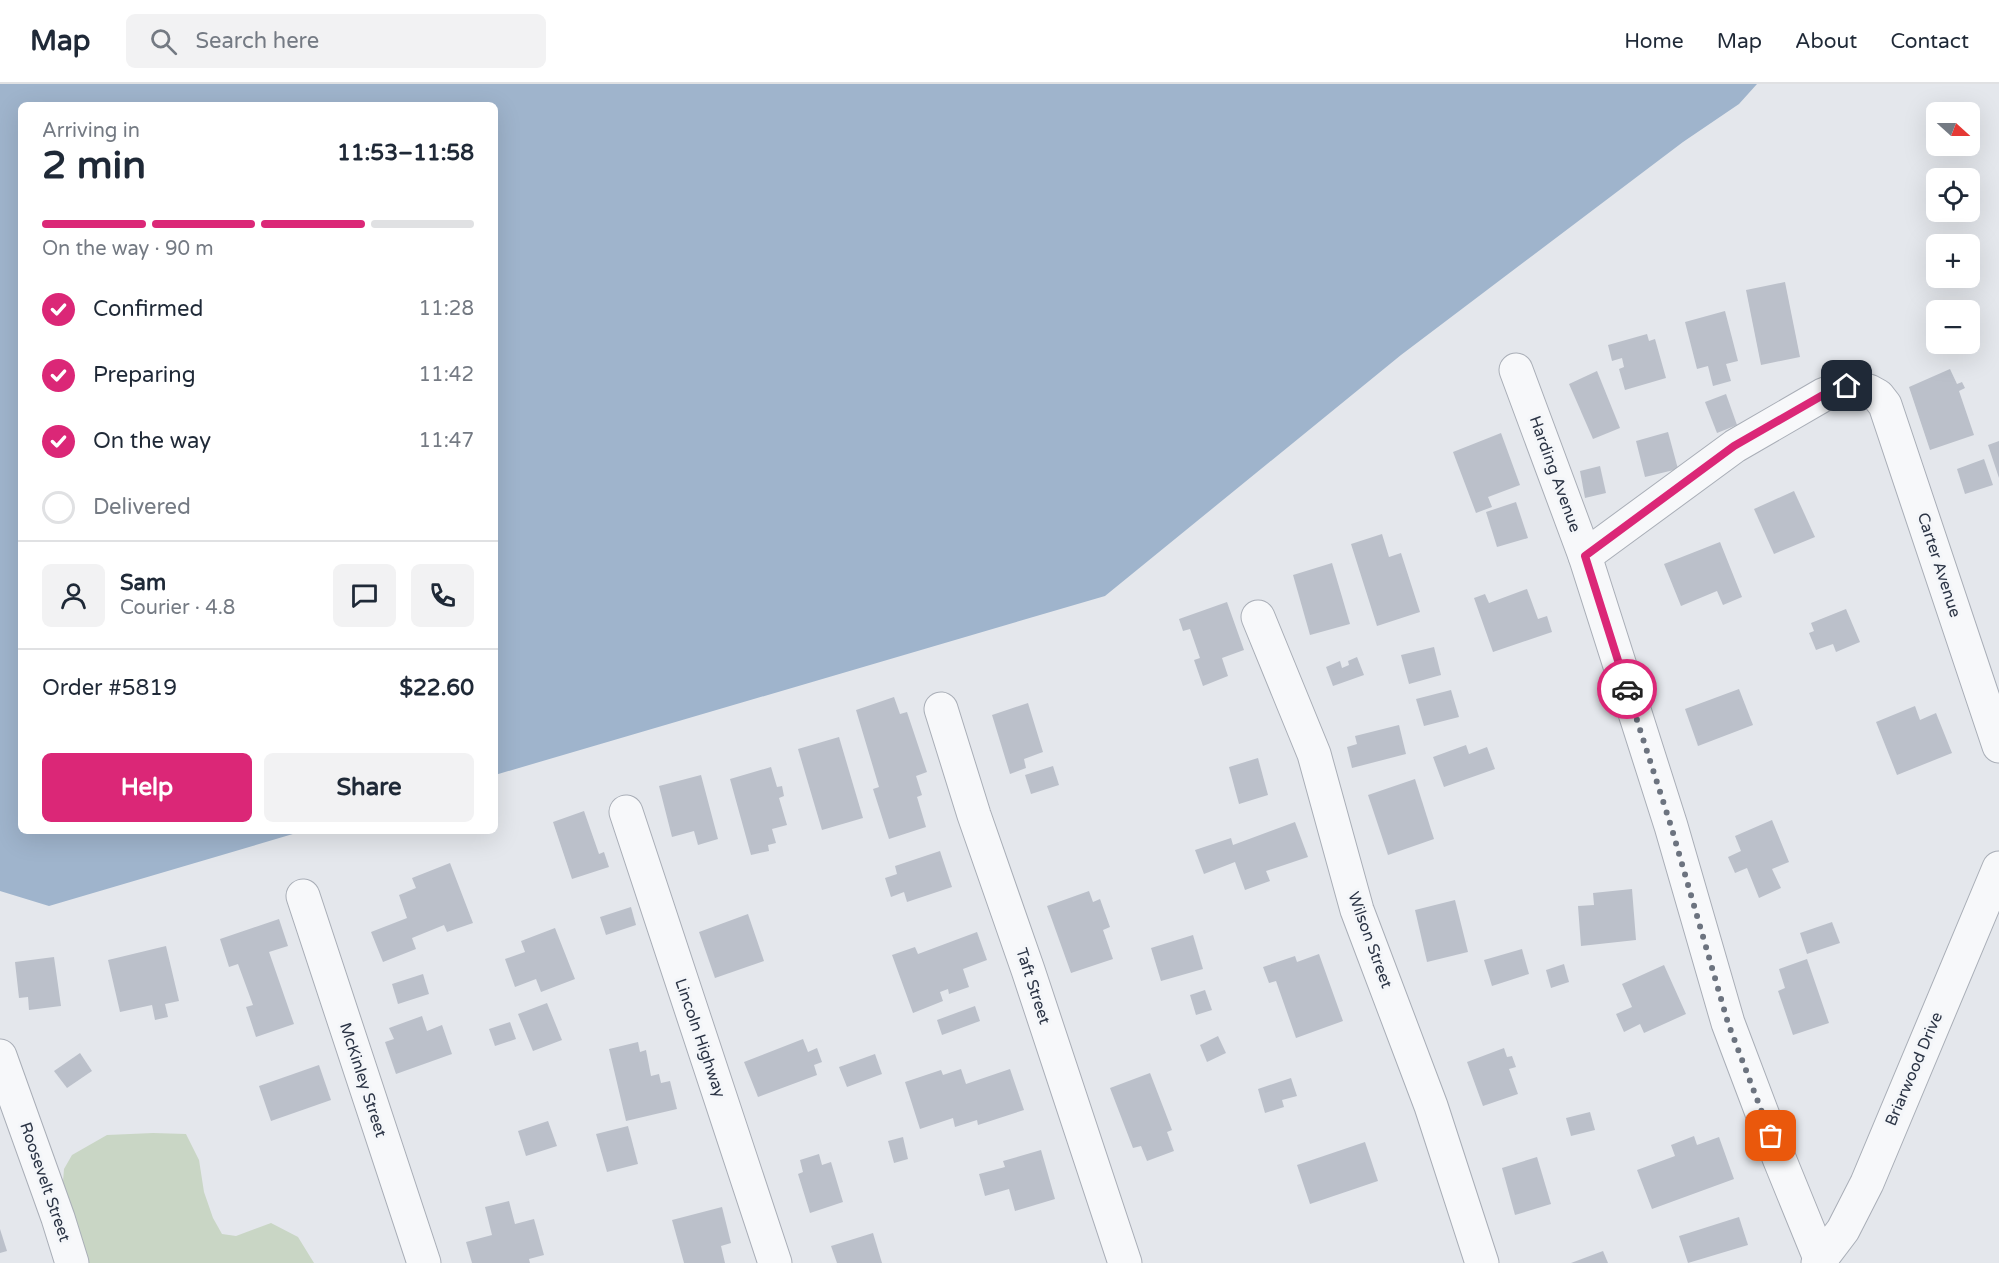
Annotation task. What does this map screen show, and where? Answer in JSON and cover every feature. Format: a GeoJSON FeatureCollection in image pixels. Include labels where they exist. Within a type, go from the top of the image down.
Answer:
{"type":"FeatureCollection","features":[{"type":"Feature","properties":{"kind":"street","name":"Harding Avenue"},"geometry":{"type":"LineString","coordinates":[[1516,370],[1585,556],[1671,826],[1728,1023],[1820,1262]]}},
{"type":"Feature","properties":{"kind":"street","name":"Carter Avenue"},"geometry":{"type":"LineString","coordinates":[[1585,556],[1734,446],[1823,395],[1847,386],[1869,391],[1878,396],[1885,405],[1999,746]]}},
{"type":"Feature","properties":{"kind":"street","name":"Wilson Street"},"geometry":{"type":"LineString","coordinates":[[1258,617],[1314,754],[1357,910],[1431,1106],[1482,1263]]}},
{"type":"Feature","properties":{"kind":"street","name":"Taft Street"},"geometry":{"type":"LineString","coordinates":[[941,709],[974,815],[1125,1263]]}},
{"type":"Feature","properties":{"kind":"street","name":"Lincoln Highway"},"geometry":{"type":"LineString","coordinates":[[626,812],[775,1263]]}},
{"type":"Feature","properties":{"kind":"street","name":"Briarwood Drive"},"geometry":{"type":"LineString","coordinates":[[1820,1262],[1843,1230],[1867,1183],[1999,868]]}},
{"type":"Feature","properties":{"kind":"street","name":"McKinley Street"},"geometry":{"type":"LineString","coordinates":[[303,896],[424,1263]]}},
{"type":"Feature","properties":{"kind":"street","name":"Roosevelt Street"},"geometry":{"type":"LineString","coordinates":[[0,1056],[8,1099],[58,1218],[72,1263]]}},
{"type":"Feature","properties":{"kind":"green space"},"geometry":{"type":"Polygon","coordinates":[[[186,1134],[199,1160],[204,1192],[213,1218],[222,1234],[236,1236],[271,1223],[298,1237],[314,1263],[84,1263],[61,1207],[64,1169],[72,1155],[107,1135],[186,1134]]]}},
{"type":"Feature","properties":{"kind":"water"},"geometry":{"type":"Polygon","coordinates":[[[0,84],[1757,84],[1739,104],[1683,142],[1401,355],[1105,596],[498,774],[498,102],[18,102],[18,834],[293,834],[49,906],[0,891],[0,84]]]}},
{"type":"Feature","properties":{"kind":"building"},"geometry":{"type":"Polygon","coordinates":[[[1785,282],[1800,357],[1761,365],[1746,290],[1785,282]]]}},
{"type":"Feature","properties":{"kind":"building"},"geometry":{"type":"Polygon","coordinates":[[[1725,311],[1738,361],[1726,364],[1731,381],[1713,386],[1708,366],[1697,369],[1685,322],[1725,311]]]}},
{"type":"Feature","properties":{"kind":"building"},"geometry":{"type":"Polygon","coordinates":[[[1647,334],[1649,341],[1655,339],[1666,378],[1625,390],[1619,369],[1624,367],[1622,358],[1612,361],[1608,345],[1647,334]]]}},
{"type":"Feature","properties":{"kind":"building"},"geometry":{"type":"Polygon","coordinates":[[[1950,369],[1957,384],[1962,382],[1965,388],[1959,391],[1974,435],[1930,450],[1909,387],[1950,369]]]}},
{"type":"Feature","properties":{"kind":"building"},"geometry":{"type":"Polygon","coordinates":[[[1597,371],[1620,428],[1593,439],[1569,384],[1597,371]]]}},
{"type":"Feature","properties":{"kind":"building"},"geometry":{"type":"Polygon","coordinates":[[[1726,394],[1737,425],[1717,433],[1705,402],[1726,394]]]}},
{"type":"Feature","properties":{"kind":"building"},"geometry":{"type":"Polygon","coordinates":[[[1668,432],[1678,469],[1645,477],[1636,441],[1668,432]]]}},
{"type":"Feature","properties":{"kind":"building"},"geometry":{"type":"Polygon","coordinates":[[[1501,433],[1520,485],[1488,497],[1492,507],[1476,513],[1453,452],[1501,433]]]}},
{"type":"Feature","properties":{"kind":"building"},"geometry":{"type":"Polygon","coordinates":[[[1999,441],[1999,478],[1988,445],[1999,441]]]}},
{"type":"Feature","properties":{"kind":"building"},"geometry":{"type":"Polygon","coordinates":[[[1984,459],[1993,485],[1965,494],[1957,469],[1984,459]]]}},
{"type":"Feature","properties":{"kind":"building"},"geometry":{"type":"Polygon","coordinates":[[[1600,466],[1606,493],[1585,498],[1580,471],[1600,466]]]}},
{"type":"Feature","properties":{"kind":"building"},"geometry":{"type":"Polygon","coordinates":[[[1794,491],[1815,537],[1774,554],[1754,509],[1794,491]]]}},
{"type":"Feature","properties":{"kind":"building"},"geometry":{"type":"Polygon","coordinates":[[[1516,502],[1528,538],[1497,547],[1486,512],[1516,502]]]}},
{"type":"Feature","properties":{"kind":"building"},"geometry":{"type":"Polygon","coordinates":[[[1382,534],[1389,557],[1401,553],[1420,612],[1377,626],[1351,544],[1382,534]]]}},
{"type":"Feature","properties":{"kind":"building"},"geometry":{"type":"Polygon","coordinates":[[[1720,542],[1742,597],[1723,605],[1717,591],[1681,606],[1664,564],[1720,542]]]}},
{"type":"Feature","properties":{"kind":"building"},"geometry":{"type":"Polygon","coordinates":[[[1332,563],[1350,624],[1310,635],[1293,575],[1332,563]]]}},
{"type":"Feature","properties":{"kind":"building"},"geometry":{"type":"Polygon","coordinates":[[[1527,589],[1538,619],[1547,616],[1552,632],[1493,652],[1474,598],[1485,594],[1489,603],[1527,589]]]}},
{"type":"Feature","properties":{"kind":"building"},"geometry":{"type":"Polygon","coordinates":[[[1227,602],[1244,650],[1222,658],[1228,676],[1203,686],[1194,660],[1200,658],[1190,629],[1183,631],[1179,619],[1227,602]]]}},
{"type":"Feature","properties":{"kind":"building"},"geometry":{"type":"Polygon","coordinates":[[[1846,609],[1860,642],[1836,652],[1833,644],[1816,650],[1809,633],[1814,631],[1811,623],[1846,609]]]}},
{"type":"Feature","properties":{"kind":"building"},"geometry":{"type":"Polygon","coordinates":[[[1434,647],[1441,675],[1409,684],[1401,655],[1434,647]]]}},
{"type":"Feature","properties":{"kind":"building"},"geometry":{"type":"Polygon","coordinates":[[[1357,657],[1364,675],[1333,686],[1326,667],[1340,661],[1342,668],[1349,665],[1348,661],[1357,657]]]}},
{"type":"Feature","properties":{"kind":"building"},"geometry":{"type":"Polygon","coordinates":[[[1739,689],[1753,725],[1698,746],[1685,709],[1739,689]]]}},
{"type":"Feature","properties":{"kind":"building"},"geometry":{"type":"Polygon","coordinates":[[[1451,690],[1459,717],[1424,726],[1416,699],[1451,690]]]}},
{"type":"Feature","properties":{"kind":"building"},"geometry":{"type":"Polygon","coordinates":[[[894,697],[900,714],[907,712],[927,772],[916,776],[922,795],[917,797],[926,827],[889,839],[873,789],[879,787],[856,710],[894,697]]]}},
{"type":"Feature","properties":{"kind":"building"},"geometry":{"type":"Polygon","coordinates":[[[1028,703],[1043,752],[1024,759],[1026,768],[1010,774],[992,715],[1028,703]]]}},
{"type":"Feature","properties":{"kind":"building"},"geometry":{"type":"Polygon","coordinates":[[[1915,706],[1920,720],[1936,713],[1952,753],[1897,775],[1876,722],[1915,706]]]}},
{"type":"Feature","properties":{"kind":"building"},"geometry":{"type":"Polygon","coordinates":[[[1399,725],[1406,754],[1352,768],[1347,747],[1357,744],[1355,736],[1399,725]]]}},
{"type":"Feature","properties":{"kind":"building"},"geometry":{"type":"Polygon","coordinates":[[[839,737],[863,818],[822,830],[798,749],[839,737]]]}},
{"type":"Feature","properties":{"kind":"building"},"geometry":{"type":"Polygon","coordinates":[[[1466,745],[1469,754],[1487,747],[1495,769],[1444,787],[1433,757],[1466,745]]]}},
{"type":"Feature","properties":{"kind":"building"},"geometry":{"type":"Polygon","coordinates":[[[1258,758],[1268,795],[1239,804],[1229,767],[1258,758]]]}},
{"type":"Feature","properties":{"kind":"building"},"geometry":{"type":"Polygon","coordinates":[[[1053,766],[1059,785],[1031,794],[1025,775],[1053,766]]]}},
{"type":"Feature","properties":{"kind":"building"},"geometry":{"type":"Polygon","coordinates":[[[771,767],[777,787],[782,786],[784,796],[779,798],[787,825],[772,829],[776,843],[768,845],[769,851],[751,855],[730,779],[771,767]]]}},
{"type":"Feature","properties":{"kind":"building"},"geometry":{"type":"Polygon","coordinates":[[[701,775],[718,839],[698,845],[694,831],[672,837],[659,786],[701,775]]]}},
{"type":"Feature","properties":{"kind":"building"},"geometry":{"type":"Polygon","coordinates":[[[1415,779],[1434,839],[1388,855],[1368,795],[1415,779]]]}},
{"type":"Feature","properties":{"kind":"building"},"geometry":{"type":"Polygon","coordinates":[[[584,811],[599,854],[604,852],[609,867],[572,879],[553,822],[584,811]]]}},
{"type":"Feature","properties":{"kind":"building"},"geometry":{"type":"Polygon","coordinates":[[[1772,820],[1789,862],[1772,869],[1781,888],[1759,898],[1747,868],[1735,873],[1728,857],[1741,851],[1735,836],[1772,820]]]}},
{"type":"Feature","properties":{"kind":"building"},"geometry":{"type":"Polygon","coordinates":[[[1295,822],[1308,857],[1266,871],[1270,881],[1245,890],[1235,862],[1204,874],[1195,850],[1231,838],[1233,845],[1295,822]]]}},
{"type":"Feature","properties":{"kind":"building"},"geometry":{"type":"Polygon","coordinates":[[[940,851],[952,887],[907,902],[904,892],[891,897],[885,878],[897,874],[895,866],[940,851]]]}},
{"type":"Feature","properties":{"kind":"building"},"geometry":{"type":"Polygon","coordinates":[[[450,863],[473,923],[447,932],[444,925],[412,938],[416,949],[383,962],[371,932],[407,918],[399,895],[416,888],[412,878],[450,863]]]}},
{"type":"Feature","properties":{"kind":"building"},"geometry":{"type":"Polygon","coordinates":[[[1632,889],[1636,940],[1581,946],[1578,906],[1594,905],[1593,893],[1632,889]]]}},
{"type":"Feature","properties":{"kind":"building"},"geometry":{"type":"Polygon","coordinates":[[[1089,891],[1093,902],[1100,899],[1110,927],[1103,930],[1113,959],[1071,973],[1047,906],[1089,891]]]}},
{"type":"Feature","properties":{"kind":"building"},"geometry":{"type":"Polygon","coordinates":[[[1455,900],[1468,952],[1427,962],[1415,910],[1455,900]]]}},
{"type":"Feature","properties":{"kind":"building"},"geometry":{"type":"Polygon","coordinates":[[[631,907],[636,925],[606,935],[600,917],[631,907]]]}},
{"type":"Feature","properties":{"kind":"building"},"geometry":{"type":"Polygon","coordinates":[[[748,914],[764,961],[715,978],[699,932],[748,914]]]}},
{"type":"Feature","properties":{"kind":"building"},"geometry":{"type":"Polygon","coordinates":[[[279,919],[288,946],[269,952],[294,1024],[256,1037],[246,1007],[253,1005],[238,964],[229,967],[220,939],[279,919]]]}},
{"type":"Feature","properties":{"kind":"building"},"geometry":{"type":"Polygon","coordinates":[[[1832,922],[1840,943],[1807,954],[1800,933],[1832,922]]]}},
{"type":"Feature","properties":{"kind":"building"},"geometry":{"type":"Polygon","coordinates":[[[555,928],[575,979],[541,992],[536,979],[515,987],[505,959],[525,952],[521,941],[555,928]]]}},
{"type":"Feature","properties":{"kind":"building"},"geometry":{"type":"Polygon","coordinates":[[[977,932],[987,960],[963,969],[969,987],[949,994],[948,989],[940,992],[943,1001],[913,1013],[892,955],[915,947],[918,954],[977,932]]]}},
{"type":"Feature","properties":{"kind":"building"},"geometry":{"type":"Polygon","coordinates":[[[1193,935],[1203,969],[1161,981],[1151,948],[1193,935]]]}},
{"type":"Feature","properties":{"kind":"building"},"geometry":{"type":"Polygon","coordinates":[[[166,946],[179,1001],[165,1004],[168,1017],[155,1020],[152,1005],[120,1012],[108,960],[166,946]]]}},
{"type":"Feature","properties":{"kind":"building"},"geometry":{"type":"Polygon","coordinates":[[[1522,949],[1529,974],[1492,986],[1484,960],[1522,949]]]}},
{"type":"Feature","properties":{"kind":"building"},"geometry":{"type":"Polygon","coordinates":[[[1319,954],[1343,1021],[1296,1038],[1276,981],[1269,983],[1263,967],[1295,956],[1297,962],[1319,954]]]}},
{"type":"Feature","properties":{"kind":"building"},"geometry":{"type":"Polygon","coordinates":[[[54,957],[61,1006],[29,1010],[28,997],[19,998],[15,962],[54,957]]]}},
{"type":"Feature","properties":{"kind":"building"},"geometry":{"type":"Polygon","coordinates":[[[1807,959],[1829,1023],[1793,1035],[1778,991],[1785,988],[1779,969],[1807,959]]]}},
{"type":"Feature","properties":{"kind":"building"},"geometry":{"type":"Polygon","coordinates":[[[1564,964],[1569,982],[1551,988],[1546,970],[1564,964]]]}},
{"type":"Feature","properties":{"kind":"building"},"geometry":{"type":"Polygon","coordinates":[[[1664,965],[1686,1014],[1644,1033],[1640,1024],[1624,1032],[1616,1014],[1632,1007],[1622,984],[1664,965]]]}},
{"type":"Feature","properties":{"kind":"building"},"geometry":{"type":"Polygon","coordinates":[[[423,974],[429,994],[398,1004],[392,984],[423,974]]]}},
{"type":"Feature","properties":{"kind":"building"},"geometry":{"type":"Polygon","coordinates":[[[1205,990],[1212,1010],[1196,1015],[1190,995],[1205,990]]]}},
{"type":"Feature","properties":{"kind":"building"},"geometry":{"type":"Polygon","coordinates":[[[547,1003],[562,1040],[533,1051],[518,1014],[547,1003]]]}},
{"type":"Feature","properties":{"kind":"building"},"geometry":{"type":"Polygon","coordinates":[[[975,1006],[980,1021],[942,1035],[937,1020],[975,1006]]]}},
{"type":"Feature","properties":{"kind":"building"},"geometry":{"type":"Polygon","coordinates":[[[422,1016],[427,1031],[442,1025],[452,1054],[396,1074],[385,1042],[394,1039],[389,1028],[422,1016]]]}},
{"type":"Feature","properties":{"kind":"building"},"geometry":{"type":"Polygon","coordinates":[[[510,1022],[516,1039],[495,1046],[489,1029],[510,1022]]]}},
{"type":"Feature","properties":{"kind":"building"},"geometry":{"type":"Polygon","coordinates":[[[1218,1036],[1226,1053],[1207,1062],[1200,1045],[1218,1036]]]}},
{"type":"Feature","properties":{"kind":"building"},"geometry":{"type":"Polygon","coordinates":[[[803,1039],[808,1052],[817,1048],[822,1062],[814,1065],[817,1075],[758,1097],[744,1062],[803,1039]]]}},
{"type":"Feature","properties":{"kind":"building"},"geometry":{"type":"Polygon","coordinates":[[[638,1042],[640,1052],[646,1050],[651,1076],[659,1074],[661,1083],[670,1081],[677,1109],[626,1121],[609,1049],[638,1042]]]}},
{"type":"Feature","properties":{"kind":"building"},"geometry":{"type":"Polygon","coordinates":[[[1504,1048],[1507,1057],[1512,1056],[1516,1067],[1509,1069],[1518,1094],[1483,1106],[1467,1062],[1504,1048]]]}},
{"type":"Feature","properties":{"kind":"building"},"geometry":{"type":"Polygon","coordinates":[[[80,1053],[92,1071],[67,1088],[54,1071],[80,1053]]]}},
{"type":"Feature","properties":{"kind":"building"},"geometry":{"type":"Polygon","coordinates":[[[875,1054],[882,1074],[847,1087],[839,1067],[875,1054]]]}},
{"type":"Feature","properties":{"kind":"building"},"geometry":{"type":"Polygon","coordinates":[[[319,1065],[331,1100],[271,1121],[259,1086],[319,1065]]]}},
{"type":"Feature","properties":{"kind":"building"},"geometry":{"type":"Polygon","coordinates":[[[961,1069],[966,1084],[1010,1069],[1024,1110],[978,1125],[977,1120],[955,1127],[953,1118],[920,1129],[905,1082],[941,1070],[943,1075],[961,1069]]]}},
{"type":"Feature","properties":{"kind":"building"},"geometry":{"type":"Polygon","coordinates":[[[1150,1073],[1172,1130],[1167,1132],[1174,1151],[1147,1161],[1141,1146],[1133,1148],[1110,1088],[1150,1073]]]}},
{"type":"Feature","properties":{"kind":"building"},"geometry":{"type":"Polygon","coordinates":[[[1291,1078],[1297,1096],[1282,1100],[1284,1107],[1265,1113],[1258,1089],[1291,1078]]]}},
{"type":"Feature","properties":{"kind":"building"},"geometry":{"type":"Polygon","coordinates":[[[1590,1112],[1595,1130],[1571,1136],[1566,1118],[1590,1112]]]}},
{"type":"Feature","properties":{"kind":"building"},"geometry":{"type":"Polygon","coordinates":[[[548,1121],[557,1146],[526,1156],[518,1131],[548,1121]]]}},
{"type":"Feature","properties":{"kind":"building"},"geometry":{"type":"Polygon","coordinates":[[[628,1126],[638,1164],[607,1172],[596,1134],[628,1126]]]}},
{"type":"Feature","properties":{"kind":"building"},"geometry":{"type":"Polygon","coordinates":[[[1694,1136],[1697,1145],[1719,1137],[1734,1179],[1652,1209],[1637,1170],[1675,1156],[1671,1145],[1694,1136]]]}},
{"type":"Feature","properties":{"kind":"building"},"geometry":{"type":"Polygon","coordinates":[[[903,1137],[908,1159],[894,1163],[888,1141],[903,1137]]]}},
{"type":"Feature","properties":{"kind":"building"},"geometry":{"type":"Polygon","coordinates":[[[1365,1142],[1378,1181],[1310,1204],[1297,1165],[1365,1142]]]}},
{"type":"Feature","properties":{"kind":"building"},"geometry":{"type":"Polygon","coordinates":[[[1041,1150],[1055,1199],[1015,1211],[1009,1189],[985,1196],[979,1174],[1005,1167],[1003,1161],[1041,1150]]]}},
{"type":"Feature","properties":{"kind":"building"},"geometry":{"type":"Polygon","coordinates":[[[819,1154],[822,1165],[831,1162],[843,1202],[810,1213],[798,1174],[803,1172],[800,1160],[819,1154]]]}},
{"type":"Feature","properties":{"kind":"building"},"geometry":{"type":"Polygon","coordinates":[[[1537,1157],[1551,1204],[1515,1215],[1502,1168],[1537,1157]]]}},
{"type":"Feature","properties":{"kind":"building"},"geometry":{"type":"Polygon","coordinates":[[[509,1201],[515,1224],[534,1219],[544,1255],[529,1259],[530,1263],[472,1263],[466,1242],[492,1235],[485,1207],[509,1201]]]}},
{"type":"Feature","properties":{"kind":"building"},"geometry":{"type":"Polygon","coordinates":[[[722,1207],[731,1243],[721,1246],[725,1263],[684,1263],[672,1220],[722,1207]]]}},
{"type":"Feature","properties":{"kind":"building"},"geometry":{"type":"Polygon","coordinates":[[[1739,1217],[1748,1245],[1688,1263],[1679,1236],[1739,1217]]]}},
{"type":"Feature","properties":{"kind":"building"},"geometry":{"type":"Polygon","coordinates":[[[0,1229],[7,1251],[0,1253],[0,1229]]]}},
{"type":"Feature","properties":{"kind":"building"},"geometry":{"type":"Polygon","coordinates":[[[873,1233],[882,1263],[837,1263],[831,1246],[873,1233]]]}},
{"type":"Feature","properties":{"kind":"building"},"geometry":{"type":"Polygon","coordinates":[[[1603,1251],[1608,1263],[1571,1263],[1603,1251]]]}},
{"type":"Feature","properties":{"kind":"way so far"},"geometry":{"type":"LineString","coordinates":[[1627,689],[1671,826],[1728,1023],[1771,1136]]}},
{"type":"Feature","properties":{"kind":"route"},"geometry":{"type":"LineString","coordinates":[[1627,689],[1585,556],[1734,446],[1823,395],[1847,386]]}}]}
